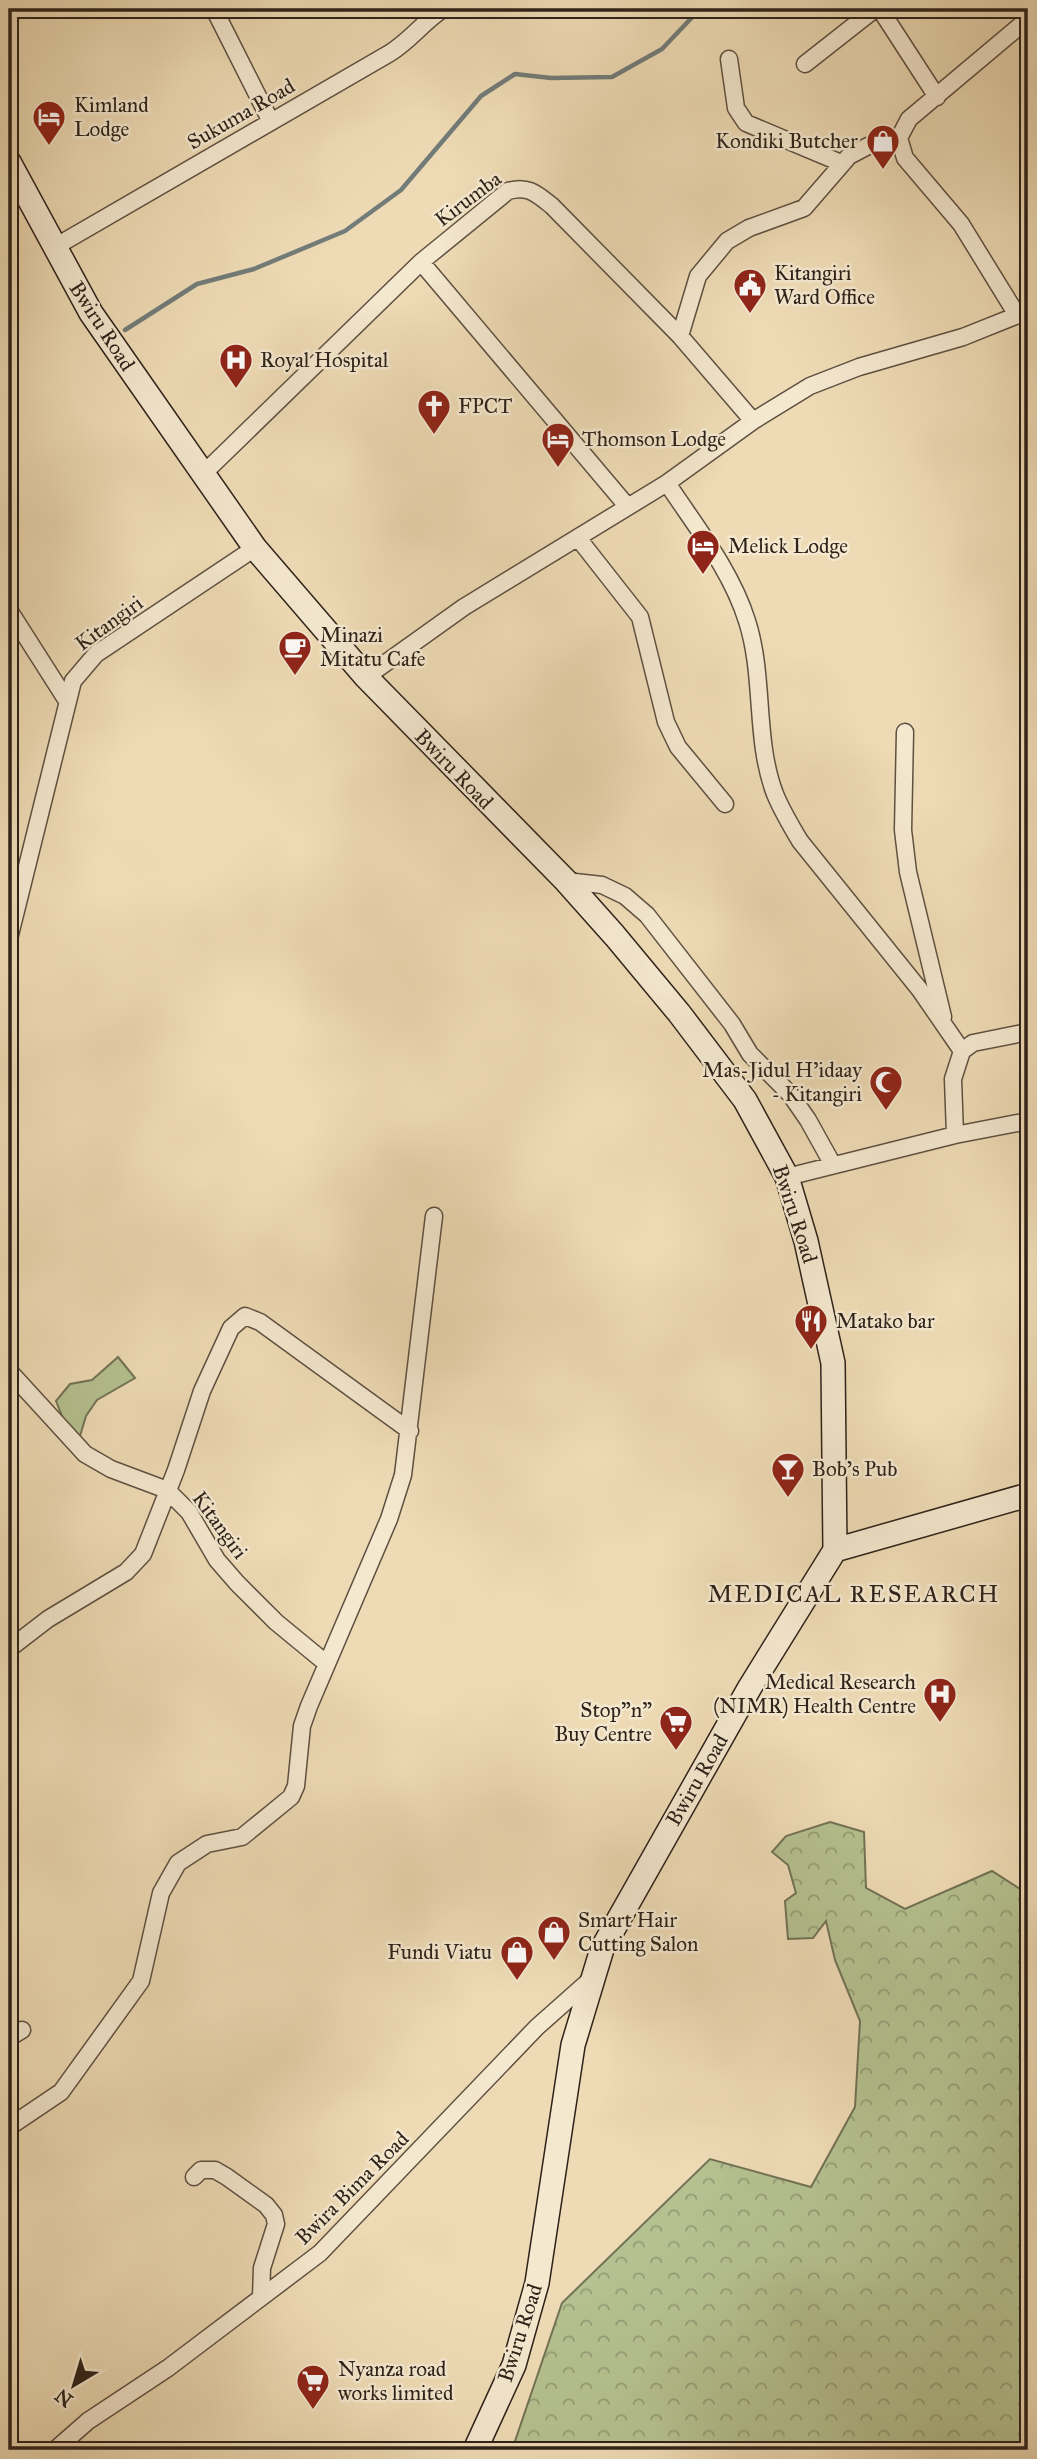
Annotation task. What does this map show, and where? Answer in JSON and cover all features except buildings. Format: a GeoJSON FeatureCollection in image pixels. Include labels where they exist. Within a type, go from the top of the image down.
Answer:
{"type":"FeatureCollection","features":[{"type":"Feature","properties":{"kind":"main road","name":"Bwiru Road"},"geometry":{"type":"LineString","coordinates":[[9,162],[91,313],[255,548],[366,677],[566,881],[680,1013],[745,1100],[787,1177],[806,1241],[833,1363],[835,1550],[750,1687],[611,1928],[590,1980],[573,2045],[537,2283],[514,2365],[475,2450]]}},
{"type":"Feature","properties":{"kind":"main road"},"geometry":{"type":"LineString","coordinates":[[835,1550],[1028,1495]]}},
{"type":"Feature","properties":{"kind":"street"},"geometry":{"type":"LineString","coordinates":[[214,9],[270,120]]}},
{"type":"Feature","properties":{"kind":"street","name":"Sukuma Road"},"geometry":{"type":"LineString","coordinates":[[53,247],[406,44],[421,15],[443,9]]}},
{"type":"Feature","properties":{"kind":"street"},"geometry":{"type":"LineString","coordinates":[[805,64],[877,9],[937,97]]}},
{"type":"Feature","properties":{"kind":"street"},"geometry":{"type":"LineString","coordinates":[[366,677],[464,607],[667,483],[753,421],[822,382],[859,367],[963,337],[1023,313],[961,224],[905,158],[899,138],[909,119],[1028,19]]}},
{"type":"Feature","properties":{"kind":"street"},"geometry":{"type":"LineString","coordinates":[[729,59],[736,108],[746,123],[841,163]]}},
{"type":"Feature","properties":{"kind":"street"},"geometry":{"type":"LineString","coordinates":[[680,336],[689,296],[698,276],[727,241],[749,228],[804,208],[823,189],[841,163],[869,146],[899,138]]}},
{"type":"Feature","properties":{"kind":"street","name":"Kirumba"},"geometry":{"type":"LineString","coordinates":[[202,475],[421,262],[508,191],[520,187],[533,191],[552,206],[680,336],[753,421]]}},
{"type":"Feature","properties":{"kind":"street"},"geometry":{"type":"LineString","coordinates":[[421,262],[627,506]]}},
{"type":"Feature","properties":{"kind":"street"},"geometry":{"type":"LineString","coordinates":[[667,483],[724,569],[747,621],[759,673],[766,753],[775,793],[788,821],[800,841],[920,990],[962,1051]]}},
{"type":"Feature","properties":{"kind":"street"},"geometry":{"type":"LineString","coordinates":[[578,538],[640,617],[666,722],[678,747],[725,804]]}},
{"type":"Feature","properties":{"kind":"street","name":"Kitangiri"},"geometry":{"type":"LineString","coordinates":[[9,939],[73,681],[96,654],[255,548]]}},
{"type":"Feature","properties":{"kind":"street"},"geometry":{"type":"LineString","coordinates":[[9,610],[67,701]]}},
{"type":"Feature","properties":{"kind":"street"},"geometry":{"type":"LineString","coordinates":[[905,732],[902,830],[908,872],[945,1026]]}},
{"type":"Feature","properties":{"kind":"street"},"geometry":{"type":"LineString","coordinates":[[566,881],[602,885],[625,896],[647,915],[732,1024],[750,1054],[790,1094],[833,1165]]}},
{"type":"Feature","properties":{"kind":"street"},"geometry":{"type":"LineString","coordinates":[[955,1135],[953,1079],[962,1051],[973,1043],[1028,1032]]}},
{"type":"Feature","properties":{"kind":"street"},"geometry":{"type":"LineString","coordinates":[[787,1177],[955,1135],[1028,1121]]}},
{"type":"Feature","properties":{"kind":"street"},"geometry":{"type":"LineString","coordinates":[[9,2127],[61,2092],[141,1980],[161,1893],[178,1863],[207,1844],[242,1837],[291,1797],[296,1786],[302,1726],[389,1519],[403,1475],[435,1216]]}},
{"type":"Feature","properties":{"kind":"street"},"geometry":{"type":"LineString","coordinates":[[9,1649],[48,1619],[126,1572],[143,1554],[202,1391],[231,1328],[245,1316],[260,1322],[410,1431]]}},
{"type":"Feature","properties":{"kind":"street","name":"Kitangiri"},"geometry":{"type":"LineString","coordinates":[[9,1371],[85,1454],[111,1469],[167,1490],[189,1512],[217,1560],[237,1583],[276,1622],[327,1664]]}},
{"type":"Feature","properties":{"kind":"street","name":"Bwira Bima Road"},"geometry":{"type":"LineString","coordinates":[[55,2450],[88,2421],[168,2368],[320,2253],[537,2027],[590,1980]]}},
{"type":"Feature","properties":{"kind":"street"},"geometry":{"type":"LineString","coordinates":[[194,2177],[201,2170],[215,2169],[266,2205],[274,2215],[276,2224],[262,2268],[261,2297]]}},
{"type":"Feature","properties":{"kind":"green space"},"geometry":{"type":"Polygon","coordinates":[[[118,1357],[135,1378],[97,1400],[86,1416],[80,1436],[68,1431],[56,1401],[70,1384],[92,1380],[118,1357]]]}},
{"type":"Feature","properties":{"kind":"green space"},"geometry":{"type":"Polygon","coordinates":[[[830,1822],[864,1832],[866,1888],[905,1909],[992,1871],[1028,1894],[1028,2450],[512,2450],[562,2303],[710,2159],[811,2187],[855,2107],[860,2021],[835,1960],[826,1921],[813,1938],[788,1939],[785,1901],[796,1893],[788,1865],[772,1852],[786,1836],[830,1822]]]}},
{"type":"Feature","properties":{"kind":"waterway"},"geometry":{"type":"LineString","coordinates":[[125,330],[197,284],[254,269],[345,231],[401,190],[481,96],[515,74],[551,78],[612,77],[662,49],[700,9]]}},
{"type":"Feature","properties":{"kind":"place","name":"Kimland Lodge"},"geometry":{"type":"Point","coordinates":[49,147]}},
{"type":"Feature","properties":{"kind":"place","name":"Kondiki Butcher"},"geometry":{"type":"Point","coordinates":[883,171]}},
{"type":"Feature","properties":{"kind":"place","name":"Kitangiri Ward Office"},"geometry":{"type":"Point","coordinates":[750,315]}},
{"type":"Feature","properties":{"kind":"place","name":"Royal Hospital"},"geometry":{"type":"Point","coordinates":[236,390]}},
{"type":"Feature","properties":{"kind":"place","name":"FPCT"},"geometry":{"type":"Point","coordinates":[434,436]}},
{"type":"Feature","properties":{"kind":"place","name":"Thomson Lodge"},"geometry":{"type":"Point","coordinates":[558,469]}},
{"type":"Feature","properties":{"kind":"place","name":"Melick Lodge"},"geometry":{"type":"Point","coordinates":[703,576]}},
{"type":"Feature","properties":{"kind":"place","name":"Minazi Mitatu Cafe"},"geometry":{"type":"Point","coordinates":[295,677]}},
{"type":"Feature","properties":{"kind":"place","name":"Mas-Jidul H'idaay - Kitangiri"},"geometry":{"type":"Point","coordinates":[886,1112]}},
{"type":"Feature","properties":{"kind":"place","name":"Matako bar"},"geometry":{"type":"Point","coordinates":[811,1351]}},
{"type":"Feature","properties":{"kind":"place","name":"Bob's Pub"},"geometry":{"type":"Point","coordinates":[788,1499]}},
{"type":"Feature","properties":{"kind":"place","name":"Medical Research (NIMR) Health Centre"},"geometry":{"type":"Point","coordinates":[940,1724]}},
{"type":"Feature","properties":{"kind":"place","name":"Stop\"n\" Buy Centre"},"geometry":{"type":"Point","coordinates":[676,1752]}},
{"type":"Feature","properties":{"kind":"place","name":"Smart Hair Cutting Salon"},"geometry":{"type":"Point","coordinates":[554,1962]}},
{"type":"Feature","properties":{"kind":"place","name":"Fundi Viatu"},"geometry":{"type":"Point","coordinates":[517,1982]}},
{"type":"Feature","properties":{"kind":"place","name":"Nyanza road works limited"},"geometry":{"type":"Point","coordinates":[313,2411]}},
{"type":"Feature","properties":{"kind":"district","name":"MEDICAL RESEARCH"},"geometry":{"type":"Point","coordinates":[854,1594]}}]}
